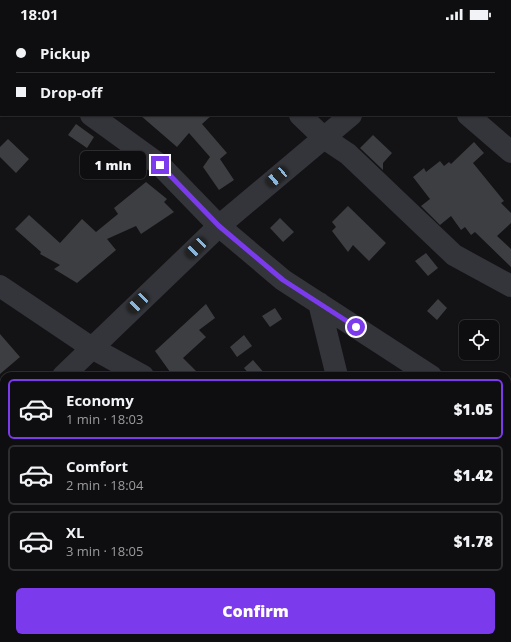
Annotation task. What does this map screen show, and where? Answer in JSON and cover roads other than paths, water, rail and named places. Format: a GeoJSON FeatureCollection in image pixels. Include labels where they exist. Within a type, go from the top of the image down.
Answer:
{"type":"FeatureCollection","features":[{"type":"Feature","properties":{"kind":"street"},"geometry":{"type":"LineString","coordinates":[[92,116],[160,165],[219,226],[283,280],[425,372]]}},
{"type":"Feature","properties":{"kind":"street"},"geometry":{"type":"LineString","coordinates":[[301,116],[324,138],[348,154],[454,255],[511,286]]}},
{"type":"Feature","properties":{"kind":"street"},"geometry":{"type":"LineString","coordinates":[[66,372],[219,226],[350,116]]}},
{"type":"Feature","properties":{"kind":"street"},"geometry":{"type":"LineString","coordinates":[[469,116],[511,152]]}},
{"type":"Feature","properties":{"kind":"street"},"geometry":{"type":"LineString","coordinates":[[0,286],[92,348],[136,372]]}},
{"type":"Feature","properties":{"kind":"street"},"geometry":{"type":"LineString","coordinates":[[319,302],[336,372]]}}]}
